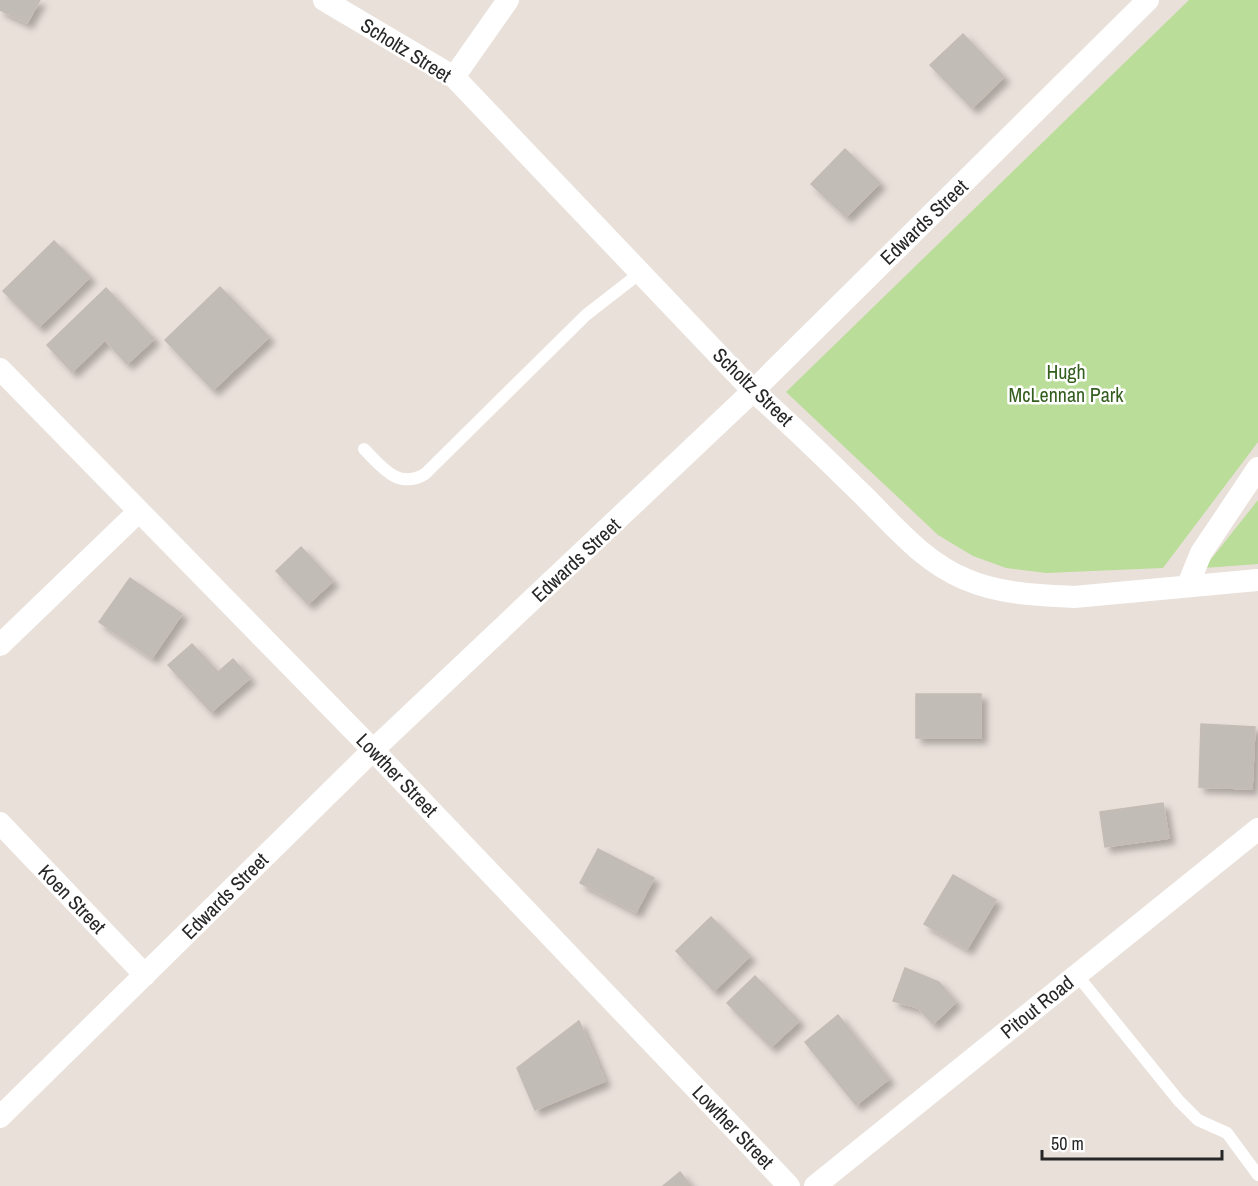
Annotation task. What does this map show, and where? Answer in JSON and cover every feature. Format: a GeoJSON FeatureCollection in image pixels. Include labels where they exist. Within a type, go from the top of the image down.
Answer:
{"type":"FeatureCollection","features":[{"type":"Feature","properties":{"kind":"street","name":"Scholtz Street"},"geometry":{"type":"LineString","coordinates":[[324,0],[454,77],[753,391],[792,424],[910,542],[944,568],[964,579],[1016,593],[1074,597],[1258,580]]}},
{"type":"Feature","properties":{"kind":"street"},"geometry":{"type":"LineString","coordinates":[[454,77],[508,0]]}},
{"type":"Feature","properties":{"kind":"street","name":"Edwards Street"},"geometry":{"type":"LineString","coordinates":[[0,1117],[373,750],[753,391],[1148,0]]}},
{"type":"Feature","properties":{"kind":"street","name":"Lowther Street"},"geometry":{"type":"LineString","coordinates":[[0,369],[373,750],[789,1186]]}},
{"type":"Feature","properties":{"kind":"street"},"geometry":{"type":"LineString","coordinates":[[1188,585],[1201,553],[1258,468]]}},
{"type":"Feature","properties":{"kind":"street"},"geometry":{"type":"LineString","coordinates":[[0,645],[138,512]]}},
{"type":"Feature","properties":{"kind":"street","name":"Koen Street"},"geometry":{"type":"LineString","coordinates":[[0,823],[145,975]]}},
{"type":"Feature","properties":{"kind":"street","name":"Pitout Road"},"geometry":{"type":"LineString","coordinates":[[815,1186],[1258,829]]}},
{"type":"Feature","properties":{"kind":"lane"},"geometry":{"type":"LineString","coordinates":[[364,449],[386,472],[402,479],[414,480],[425,474],[586,315],[640,273]]}},
{"type":"Feature","properties":{"kind":"lane"},"geometry":{"type":"LineString","coordinates":[[1077,975],[1179,1101],[1198,1120],[1227,1133],[1258,1175]]}},
{"type":"Feature","properties":{"kind":"green space","name":"Hugh McLennan Park"},"geometry":{"type":"Polygon","coordinates":[[[1189,0],[1258,0],[1258,442],[1163,568],[1046,573],[1006,568],[973,556],[938,535],[786,392],[1189,0]]]}},
{"type":"Feature","properties":{"kind":"green space"},"geometry":{"type":"Polygon","coordinates":[[[1258,500],[1258,564],[1204,568],[1258,500]]]}},
{"type":"Feature","properties":{"kind":"building"},"geometry":{"type":"Polygon","coordinates":[[[0,0],[40,0],[27,23],[0,10],[0,0]]]}},
{"type":"Feature","properties":{"kind":"building"},"geometry":{"type":"Polygon","coordinates":[[[963,34],[1004,77],[972,108],[930,65],[963,34]]]}},
{"type":"Feature","properties":{"kind":"building"},"geometry":{"type":"Polygon","coordinates":[[[845,149],[880,183],[846,217],[811,184],[845,149]]]}},
{"type":"Feature","properties":{"kind":"building"},"geometry":{"type":"Polygon","coordinates":[[[54,241],[90,277],[39,327],[3,291],[54,241]]]}},
{"type":"Feature","properties":{"kind":"building"},"geometry":{"type":"Polygon","coordinates":[[[220,287],[269,337],[213,390],[165,340],[220,287]]]}},
{"type":"Feature","properties":{"kind":"building"},"geometry":{"type":"Polygon","coordinates":[[[106,288],[154,339],[127,364],[105,340],[72,372],[47,345],[106,288]]]}},
{"type":"Feature","properties":{"kind":"building"},"geometry":{"type":"Polygon","coordinates":[[[301,547],[333,581],[308,604],[276,571],[301,547]]]}},
{"type":"Feature","properties":{"kind":"building"},"geometry":{"type":"Polygon","coordinates":[[[130,578],[182,614],[152,658],[99,622],[130,578]]]}},
{"type":"Feature","properties":{"kind":"building"},"geometry":{"type":"Polygon","coordinates":[[[192,644],[218,672],[233,659],[250,678],[211,712],[168,665],[192,644]]]}},
{"type":"Feature","properties":{"kind":"building"},"geometry":{"type":"Polygon","coordinates":[[[916,694],[981,694],[981,738],[916,738],[916,694]]]}},
{"type":"Feature","properties":{"kind":"building"},"geometry":{"type":"Polygon","coordinates":[[[1201,724],[1255,727],[1252,789],[1199,787],[1201,724]]]}},
{"type":"Feature","properties":{"kind":"building"},"geometry":{"type":"Polygon","coordinates":[[[1163,803],[1169,838],[1105,847],[1100,812],[1163,803]]]}},
{"type":"Feature","properties":{"kind":"building"},"geometry":{"type":"Polygon","coordinates":[[[598,849],[654,878],[636,912],[580,883],[598,849]]]}},
{"type":"Feature","properties":{"kind":"building"},"geometry":{"type":"Polygon","coordinates":[[[953,875],[996,900],[967,949],[924,924],[953,875]]]}},
{"type":"Feature","properties":{"kind":"building"},"geometry":{"type":"Polygon","coordinates":[[[711,917],[750,956],[714,991],[676,951],[711,917]]]}},
{"type":"Feature","properties":{"kind":"building"},"geometry":{"type":"Polygon","coordinates":[[[905,968],[939,982],[956,1002],[933,1024],[918,1008],[893,1001],[905,968]]]}},
{"type":"Feature","properties":{"kind":"building"},"geometry":{"type":"Polygon","coordinates":[[[755,976],[799,1021],[771,1047],[727,1003],[755,976]]]}},
{"type":"Feature","properties":{"kind":"building"},"geometry":{"type":"Polygon","coordinates":[[[838,1015],[889,1079],[856,1105],[805,1042],[838,1015]]]}},
{"type":"Feature","properties":{"kind":"building"},"geometry":{"type":"Polygon","coordinates":[[[579,1021],[605,1081],[535,1110],[517,1068],[579,1021]]]}},
{"type":"Feature","properties":{"kind":"building"},"geometry":{"type":"Polygon","coordinates":[[[680,1172],[691,1186],[663,1186],[680,1172]]]}}]}
